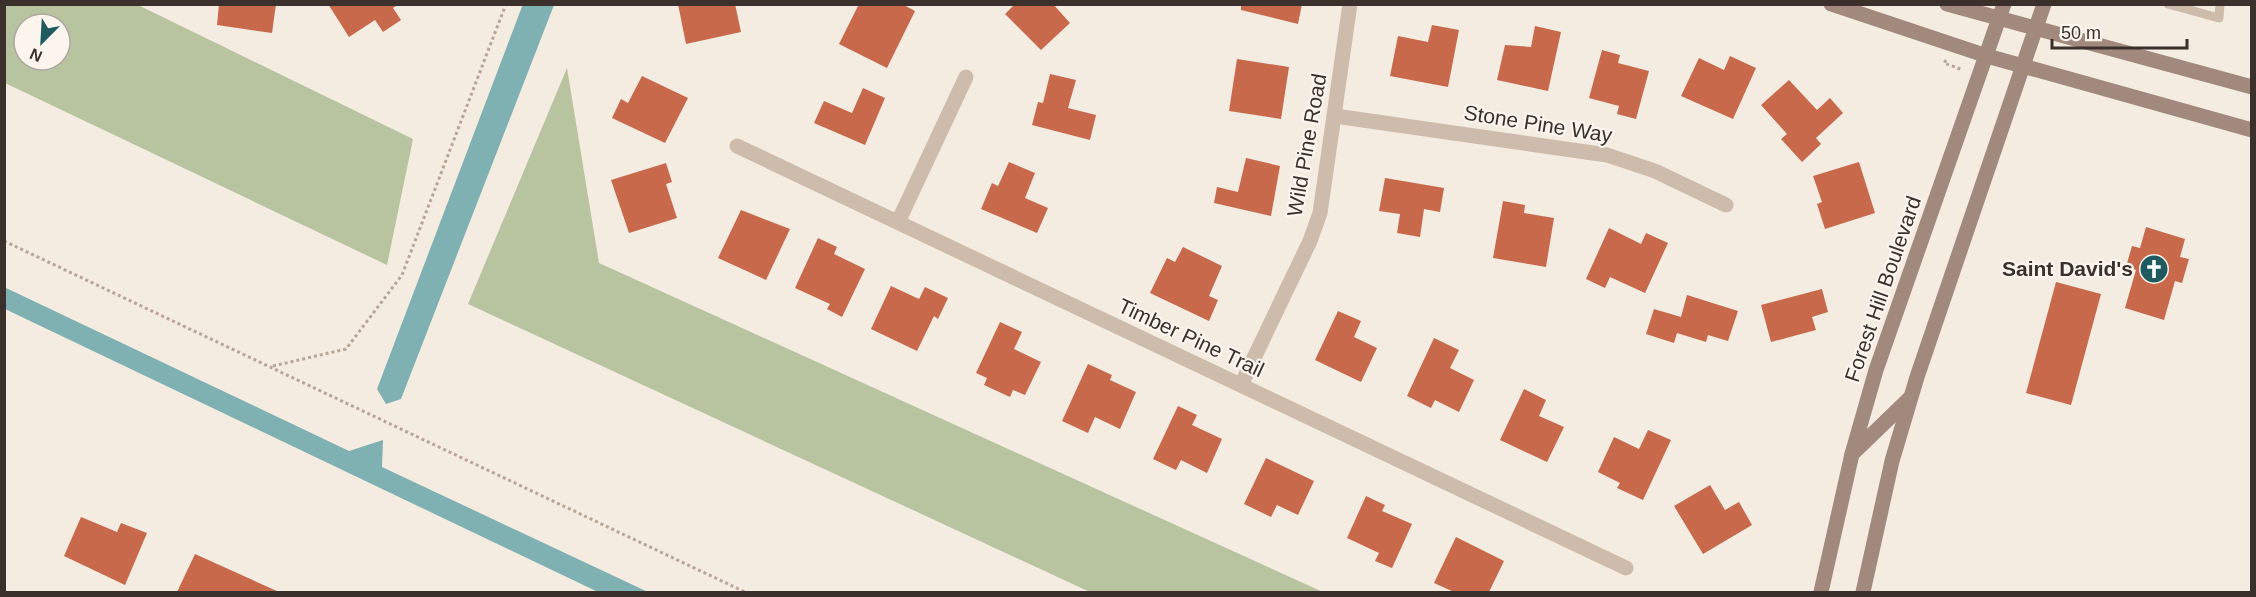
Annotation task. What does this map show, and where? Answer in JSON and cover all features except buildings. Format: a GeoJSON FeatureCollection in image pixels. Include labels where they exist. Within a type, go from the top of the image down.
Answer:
{"type":"FeatureCollection","features":[{"type":"Feature","properties":{"kind":"main road"},"geometry":{"type":"LineString","coordinates":[[1831,4],[1987,56],[2252,130]]}},
{"type":"Feature","properties":{"kind":"main road"},"geometry":{"type":"LineString","coordinates":[[1947,4],[2002,11],[2037,27],[2252,87]]}},
{"type":"Feature","properties":{"kind":"main road"},"geometry":{"type":"LineString","coordinates":[[1863,592],[1892,461],[1911,398],[2044,4]]}},
{"type":"Feature","properties":{"kind":"main road","name":"Forest Hill Boulevard"},"geometry":{"type":"LineString","coordinates":[[1821,592],[1851,454],[1876,370],[2002,11]]}},
{"type":"Feature","properties":{"kind":"main road"},"geometry":{"type":"LineString","coordinates":[[1851,454],[1911,398]]}},
{"type":"Feature","properties":{"kind":"street","name":"Wild Pine Road"},"geometry":{"type":"LineString","coordinates":[[1242,385],[1310,241],[1320,213],[1350,4]]}},
{"type":"Feature","properties":{"kind":"street"},"geometry":{"type":"LineString","coordinates":[[898,222],[966,77]]}},
{"type":"Feature","properties":{"kind":"street","name":"Stone Pine Way"},"geometry":{"type":"LineString","coordinates":[[1335,116],[1607,155],[1655,171],[1726,205]]}},
{"type":"Feature","properties":{"kind":"street","name":"Timber Pine Trail"},"geometry":{"type":"LineString","coordinates":[[737,146],[1626,568]]}},
{"type":"Feature","properties":{"kind":"lane"},"geometry":{"type":"LineString","coordinates":[[2168,4],[2219,18],[2220,4]]}},
{"type":"Feature","properties":{"kind":"path"},"geometry":{"type":"LineString","coordinates":[[271,366],[346,349],[402,275],[506,4]]}},
{"type":"Feature","properties":{"kind":"path"},"geometry":{"type":"LineString","coordinates":[[4,241],[745,592]]}},
{"type":"Feature","properties":{"kind":"green space"},"geometry":{"type":"Polygon","coordinates":[[[4,5],[138,5],[413,139],[387,265],[5,83],[4,5]]]}},
{"type":"Feature","properties":{"kind":"green space"},"geometry":{"type":"Polygon","coordinates":[[[567,68],[599,263],[1323,592],[1090,592],[468,304],[567,68]]]}},
{"type":"Feature","properties":{"kind":"water"},"geometry":{"type":"Polygon","coordinates":[[[523,4],[554,5],[401,399],[386,404],[377,389],[523,4]]]}},
{"type":"Feature","properties":{"kind":"water"},"geometry":{"type":"Polygon","coordinates":[[[4,287],[349,451],[383,440],[382,467],[648,592],[598,592],[5,309],[4,287]]]}},
{"type":"Feature","properties":{"kind":"place","name":"Saint David's"},"geometry":{"type":"Point","coordinates":[2154,269]}}]}
